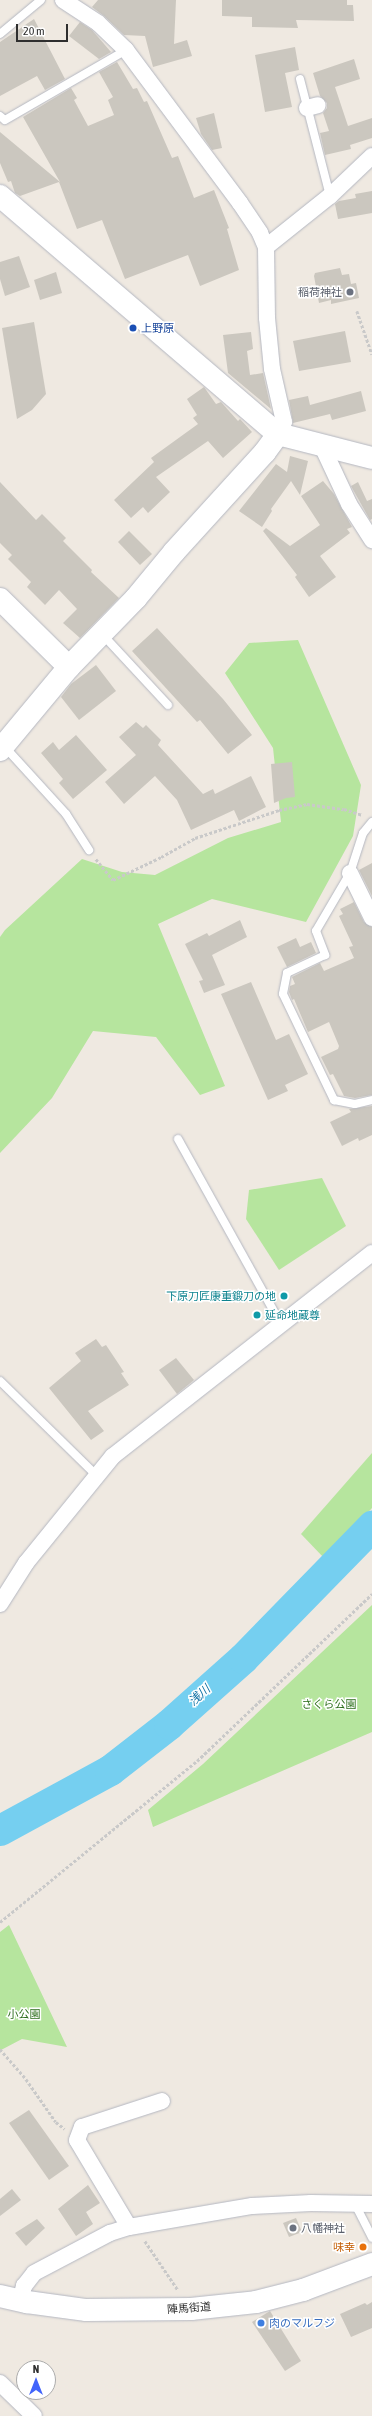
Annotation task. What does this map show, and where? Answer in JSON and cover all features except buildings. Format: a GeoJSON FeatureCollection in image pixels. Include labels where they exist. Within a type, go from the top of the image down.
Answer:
{"type":"FeatureCollection","features":[{"type":"Feature","properties":{"kind":"street"},"geometry":{"type":"LineString","coordinates":[[2,748],[69,667],[136,598],[174,552],[265,452],[278,434],[284,422],[272,369],[268,325],[266,247],[260,233],[240,203],[126,50],[98,23],[63,0]]}},
{"type":"Feature","properties":{"kind":"street"},"geometry":{"type":"LineString","coordinates":[[266,247],[330,196],[372,156]]}},
{"type":"Feature","properties":{"kind":"street"},"geometry":{"type":"LineString","coordinates":[[0,196],[278,434],[372,458]]}},
{"type":"Feature","properties":{"kind":"street"},"geometry":{"type":"LineString","coordinates":[[322,446],[349,504],[372,540]]}},
{"type":"Feature","properties":{"kind":"street"},"geometry":{"type":"LineString","coordinates":[[0,599],[69,667]]}},
{"type":"Feature","properties":{"kind":"street"},"geometry":{"type":"LineString","coordinates":[[350,873],[372,918]]}},
{"type":"Feature","properties":{"kind":"street"},"geometry":{"type":"LineString","coordinates":[[0,1604],[26,1563],[113,1456],[372,1253]]}},
{"type":"Feature","properties":{"kind":"street"},"geometry":{"type":"LineString","coordinates":[[132,2226],[77,2140],[82,2127],[162,2101]]}},
{"type":"Feature","properties":{"kind":"street"},"geometry":{"type":"LineString","coordinates":[[5,2298],[24,2286],[34,2273],[110,2233],[132,2226],[252,2206],[311,2203],[372,2204]]}},
{"type":"Feature","properties":{"kind":"street","name":"陣馬街道"},"geometry":{"type":"LineString","coordinates":[[5,2298],[86,2310],[191,2309],[256,2302],[303,2290],[372,2264]]}},
{"type":"Feature","properties":{"kind":"street"},"geometry":{"type":"LineString","coordinates":[[3,2391],[34,2416]]}},
{"type":"Feature","properties":{"kind":"lane"},"geometry":{"type":"LineString","coordinates":[[0,34],[41,0]]}},
{"type":"Feature","properties":{"kind":"lane"},"geometry":{"type":"LineString","coordinates":[[0,116],[5,120],[126,50]]}},
{"type":"Feature","properties":{"kind":"lane"},"geometry":{"type":"LineString","coordinates":[[300,80],[312,106],[330,196]]}},
{"type":"Feature","properties":{"kind":"lane"},"geometry":{"type":"LineString","coordinates":[[102,633],[168,705]]}},
{"type":"Feature","properties":{"kind":"lane"},"geometry":{"type":"LineString","coordinates":[[2,748],[66,814],[89,850]]}},
{"type":"Feature","properties":{"kind":"lane"},"geometry":{"type":"LineString","coordinates":[[372,822],[363,833],[350,873],[316,931],[325,955],[287,973],[283,994],[334,1100],[355,1104],[372,1100]]}},
{"type":"Feature","properties":{"kind":"lane"},"geometry":{"type":"LineString","coordinates":[[178,1139],[281,1324]]}},
{"type":"Feature","properties":{"kind":"lane"},"geometry":{"type":"LineString","coordinates":[[0,1381],[97,1476]]}},
{"type":"Feature","properties":{"kind":"lane"},"geometry":{"type":"LineString","coordinates":[[356,2204],[372,2238]]}},
{"type":"Feature","properties":{"kind":"path"},"geometry":{"type":"LineString","coordinates":[[357,312],[372,354]]}},
{"type":"Feature","properties":{"kind":"path"},"geometry":{"type":"LineString","coordinates":[[89,850],[113,880],[161,858],[195,838],[279,810],[307,804],[344,809],[365,816]]}},
{"type":"Feature","properties":{"kind":"path"},"geometry":{"type":"LineString","coordinates":[[0,1922],[197,1761],[372,1594]]}},
{"type":"Feature","properties":{"kind":"path"},"geometry":{"type":"LineString","coordinates":[[0,2049],[26,2079],[56,2122],[77,2140]]}},
{"type":"Feature","properties":{"kind":"path"},"geometry":{"type":"LineString","coordinates":[[132,2226],[191,2309]]}},
{"type":"Feature","properties":{"kind":"green space"},"geometry":{"type":"Polygon","coordinates":[[[298,640],[361,785],[353,836],[306,922],[212,899],[158,924],[225,1086],[200,1095],[156,1037],[93,1031],[52,1098],[0,1153],[0,937],[5,930],[82,859],[122,872],[155,875],[228,838],[281,822],[273,748],[225,673],[249,643],[298,640]]]}},
{"type":"Feature","properties":{"kind":"green space"},"geometry":{"type":"Polygon","coordinates":[[[322,1178],[346,1226],[279,1270],[246,1219],[249,1190],[322,1178]]]}},
{"type":"Feature","properties":{"kind":"green space"},"geometry":{"type":"Polygon","coordinates":[[[372,1453],[372,1508],[325,1559],[301,1534],[372,1453]]]}},
{"type":"Feature","properties":{"kind":"green space","name":"さくら公園"},"geometry":{"type":"Polygon","coordinates":[[[372,1605],[372,1732],[153,1827],[148,1810],[203,1764],[372,1605]]]}},
{"type":"Feature","properties":{"kind":"green space","name":"小公園"},"geometry":{"type":"Polygon","coordinates":[[[9,1925],[67,2047],[22,2039],[1,2050],[0,2049],[0,1932],[9,1925]]]}},
{"type":"Feature","properties":{"kind":"waterway","name":"浅川"},"geometry":{"type":"LineString","coordinates":[[0,1830],[110,1770],[169,1724],[243,1658],[372,1526]]}},
{"type":"Feature","properties":{"kind":"place","name":"稲荷神社"},"geometry":{"type":"Point","coordinates":[350,292]}},
{"type":"Feature","properties":{"kind":"place","name":"上野原"},"geometry":{"type":"Point","coordinates":[133,328]}},
{"type":"Feature","properties":{"kind":"place","name":"下原刀匠康重鍛刀の地"},"geometry":{"type":"Point","coordinates":[284,1296]}},
{"type":"Feature","properties":{"kind":"place","name":"延命地蔵尊"},"geometry":{"type":"Point","coordinates":[257,1315]}},
{"type":"Feature","properties":{"kind":"place","name":"八幡神社"},"geometry":{"type":"Point","coordinates":[293,2228]}},
{"type":"Feature","properties":{"kind":"place","name":"味幸"},"geometry":{"type":"Point","coordinates":[363,2247]}},
{"type":"Feature","properties":{"kind":"place","name":"肉のマルフジ"},"geometry":{"type":"Point","coordinates":[261,2323]}}]}
